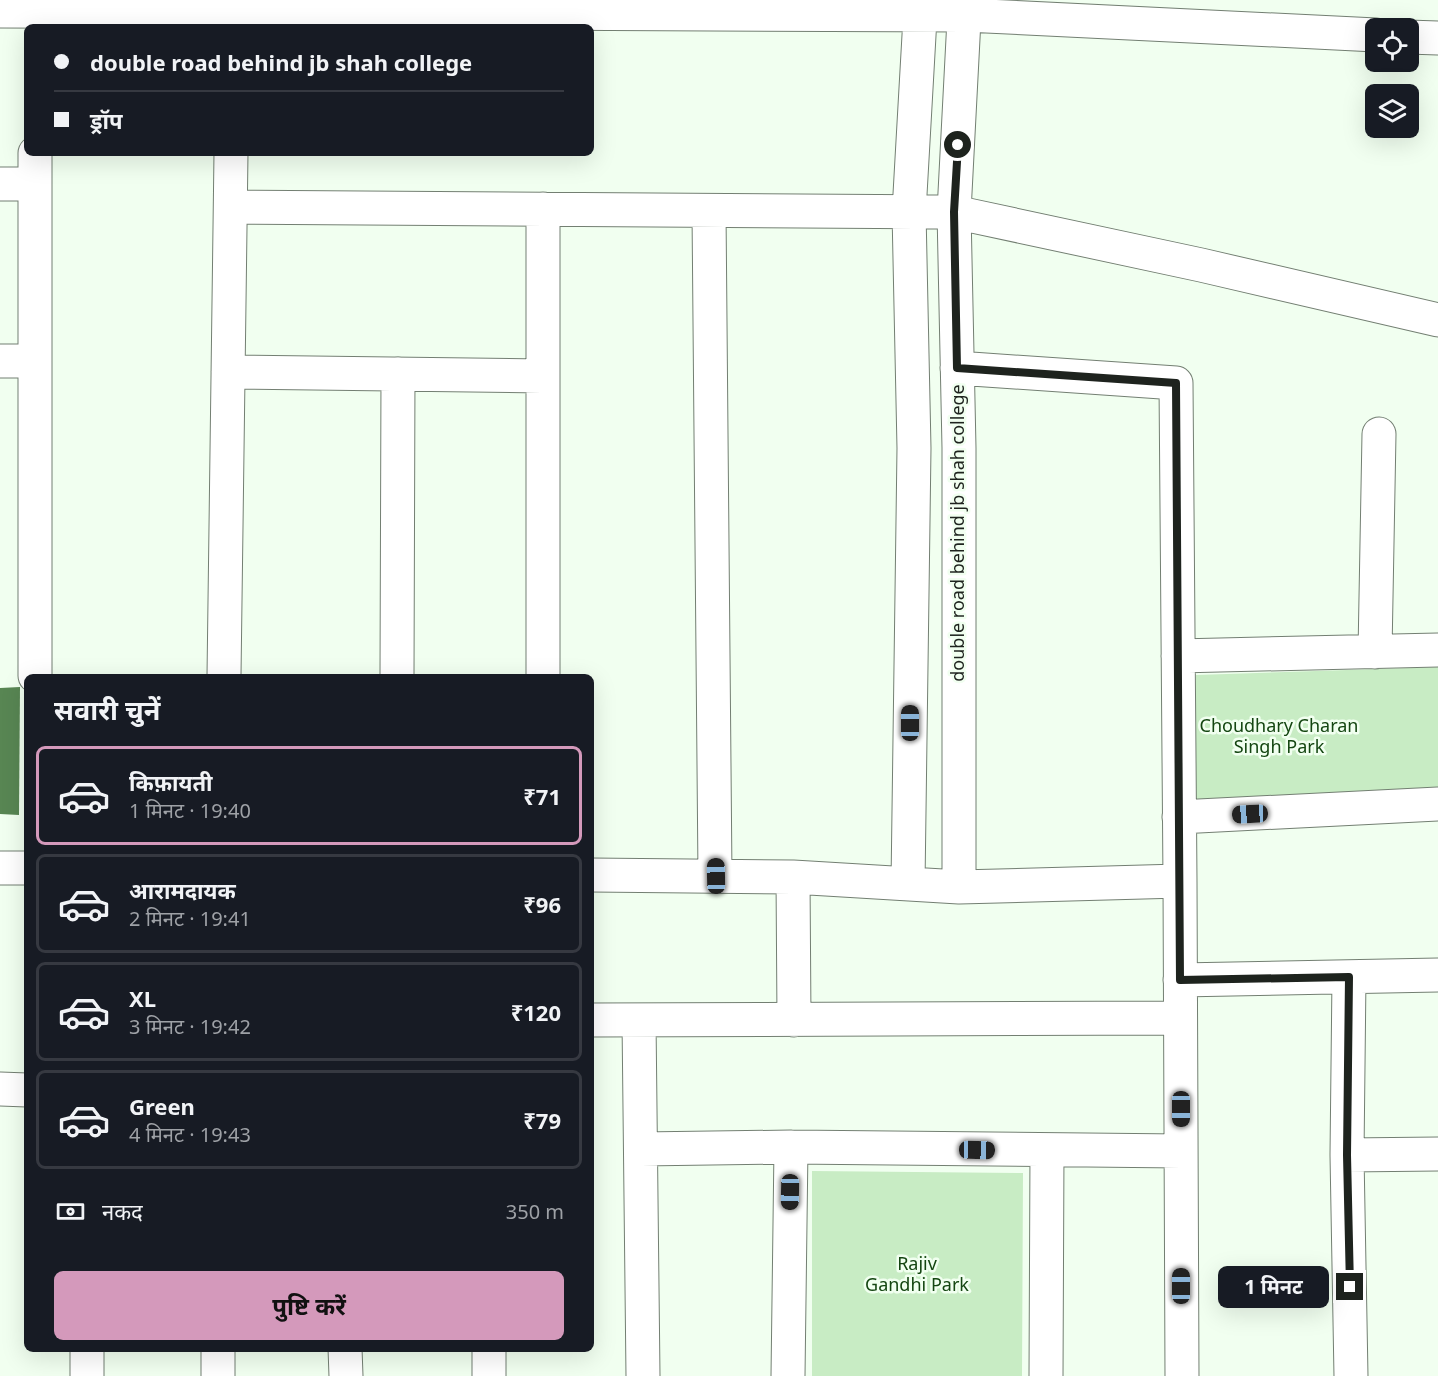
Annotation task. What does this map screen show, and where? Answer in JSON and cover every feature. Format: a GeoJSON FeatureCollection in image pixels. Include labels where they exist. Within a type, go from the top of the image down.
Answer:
{"type":"FeatureCollection","features":[{"type":"Feature","properties":{"kind":"street"},"geometry":{"type":"LineString","coordinates":[[908,884],[914,448],[909,212],[920,7]]}},
{"type":"Feature","properties":{"kind":"street"},"geometry":{"type":"LineString","coordinates":[[0,11],[233,19],[965,7],[1365,34]]}},
{"type":"Feature","properties":{"kind":"street","name":"double road behind jb shah college"},"geometry":{"type":"LineString","coordinates":[[959,887],[957,368],[954,212],[965,7]]}},
{"type":"Feature","properties":{"kind":"street"},"geometry":{"type":"LineString","coordinates":[[1419,37],[1438,38]]}},
{"type":"Feature","properties":{"kind":"street"},"geometry":{"type":"LineString","coordinates":[[224,674],[231,156]]}},
{"type":"Feature","properties":{"kind":"street"},"geometry":{"type":"LineString","coordinates":[[0,184],[35,169],[35,674]]}},
{"type":"Feature","properties":{"kind":"street"},"geometry":{"type":"LineString","coordinates":[[231,207],[954,212],[1201,265],[1438,320]]}},
{"type":"Feature","properties":{"kind":"street"},"geometry":{"type":"LineString","coordinates":[[543,209],[543,674]]}},
{"type":"Feature","properties":{"kind":"street"},"geometry":{"type":"LineString","coordinates":[[710,211],[716,876]]}},
{"type":"Feature","properties":{"kind":"street"},"geometry":{"type":"LineString","coordinates":[[0,361],[35,361]]}},
{"type":"Feature","properties":{"kind":"street"},"geometry":{"type":"LineString","coordinates":[[957,368],[1176,383],[1182,1376]]}},
{"type":"Feature","properties":{"kind":"street"},"geometry":{"type":"LineString","coordinates":[[228,372],[542,376]]}},
{"type":"Feature","properties":{"kind":"street"},"geometry":{"type":"LineString","coordinates":[[397,674],[398,374]]}},
{"type":"Feature","properties":{"kind":"street"},"geometry":{"type":"LineString","coordinates":[[1375,652],[1379,434]]}},
{"type":"Feature","properties":{"kind":"street"},"geometry":{"type":"LineString","coordinates":[[1178,656],[1438,650]]}},
{"type":"Feature","properties":{"kind":"street"},"geometry":{"type":"LineString","coordinates":[[1179,817],[1438,804]]}},
{"type":"Feature","properties":{"kind":"street"},"geometry":{"type":"LineString","coordinates":[[0,868],[24,868]]}},
{"type":"Feature","properties":{"kind":"street"},"geometry":{"type":"LineString","coordinates":[[594,875],[793,877],[959,887],[1179,881]]}},
{"type":"Feature","properties":{"kind":"street"},"geometry":{"type":"LineString","coordinates":[[793,877],[794,1020]]}},
{"type":"Feature","properties":{"kind":"street"},"geometry":{"type":"LineString","coordinates":[[1180,980],[1438,975]]}},
{"type":"Feature","properties":{"kind":"street"},"geometry":{"type":"LineString","coordinates":[[1349,977],[1347,1155],[1351,1376]]}},
{"type":"Feature","properties":{"kind":"street"},"geometry":{"type":"LineString","coordinates":[[594,1020],[1180,1018]]}},
{"type":"Feature","properties":{"kind":"street"},"geometry":{"type":"LineString","coordinates":[[639,1020],[643,1376]]}},
{"type":"Feature","properties":{"kind":"street"},"geometry":{"type":"LineString","coordinates":[[0,1089],[24,1090]]}},
{"type":"Feature","properties":{"kind":"street"},"geometry":{"type":"LineString","coordinates":[[640,1149],[791,1147],[1181,1151]]}},
{"type":"Feature","properties":{"kind":"street"},"geometry":{"type":"LineString","coordinates":[[788,1376],[791,1147]]}},
{"type":"Feature","properties":{"kind":"street"},"geometry":{"type":"LineString","coordinates":[[1046,1376],[1047,1151]]}},
{"type":"Feature","properties":{"kind":"street"},"geometry":{"type":"LineString","coordinates":[[1347,1155],[1438,1154]]}},
{"type":"Feature","properties":{"kind":"street"},"geometry":{"type":"LineString","coordinates":[[87,1352],[87,1376]]}},
{"type":"Feature","properties":{"kind":"street"},"geometry":{"type":"LineString","coordinates":[[218,1352],[218,1376]]}},
{"type":"Feature","properties":{"kind":"street"},"geometry":{"type":"LineString","coordinates":[[345,1352],[346,1376]]}},
{"type":"Feature","properties":{"kind":"street"},"geometry":{"type":"LineString","coordinates":[[489,1352],[489,1376]]}},
{"type":"Feature","properties":{"kind":"green space","name":"Choudhary Charan Singh Park"},"geometry":{"type":"Polygon","coordinates":[[[1438,667],[1438,795],[1192,803],[1196,675],[1438,667]]]}},
{"type":"Feature","properties":{"kind":"green space","name":"Rajiv Gandhi Park"},"geometry":{"type":"Polygon","coordinates":[[[812,1171],[1023,1173],[1022,1376],[812,1376],[812,1171]]]}},
{"type":"Feature","properties":{"kind":"building"},"geometry":{"type":"Polygon","coordinates":[[[20,687],[19,815],[0,814],[0,688],[20,687]]]}},
{"type":"Feature","properties":{"kind":"route"},"geometry":{"type":"LineString","coordinates":[[958,145],[954,212],[957,368],[1176,383],[1180,980],[1349,977],[1347,1155],[1350,1287]]}}]}
